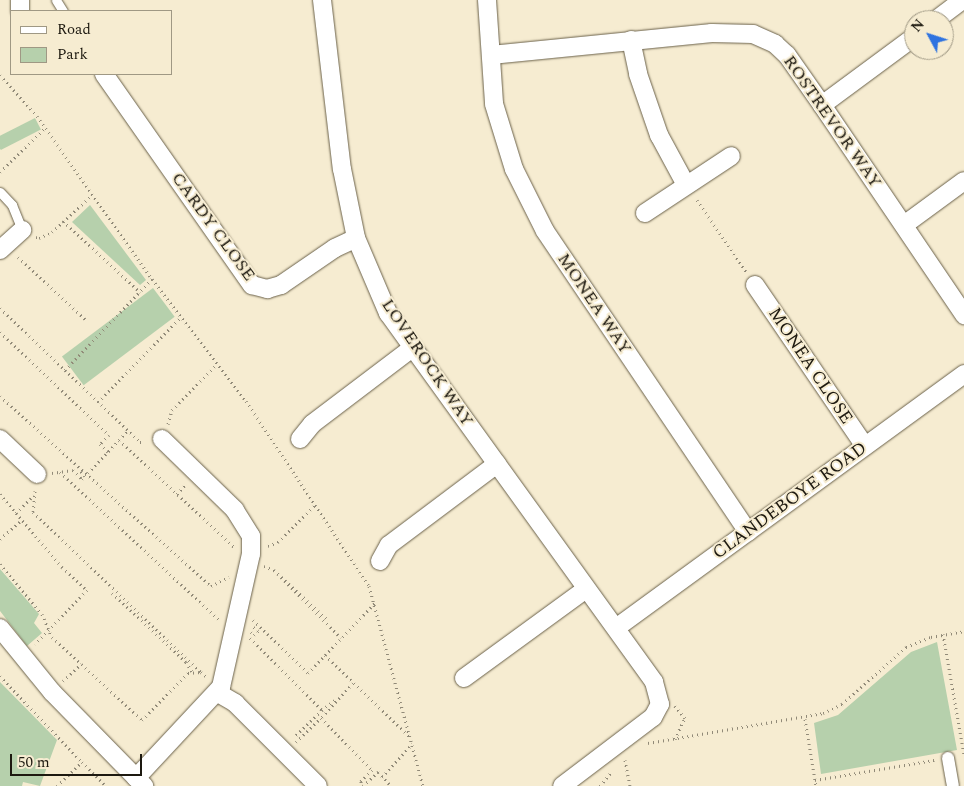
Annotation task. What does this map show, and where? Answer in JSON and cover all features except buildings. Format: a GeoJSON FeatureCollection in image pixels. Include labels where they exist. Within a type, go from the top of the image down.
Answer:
{"type":"FeatureCollection","features":[{"type":"Feature","properties":{"kind":"street","name":"LOVEROCK WAY"},"geometry":{"type":"LineString","coordinates":[[322,0],[331,98],[356,238],[388,313],[654,682],[660,704],[653,717],[562,786]]}},
{"type":"Feature","properties":{"kind":"street"},"geometry":{"type":"LineString","coordinates":[[487,0],[490,55]]}},
{"type":"Feature","properties":{"kind":"street"},"geometry":{"type":"LineString","coordinates":[[950,10],[963,0]]}},
{"type":"Feature","properties":{"kind":"street","name":"ROSTREVOR WAY"},"geometry":{"type":"LineString","coordinates":[[490,55],[712,33],[753,34],[774,44],[787,55],[964,314]]}},
{"type":"Feature","properties":{"kind":"street"},"geometry":{"type":"LineString","coordinates":[[631,40],[638,74],[659,135],[686,185]]}},
{"type":"Feature","properties":{"kind":"street"},"geometry":{"type":"LineString","coordinates":[[822,105],[904,44]]}},
{"type":"Feature","properties":{"kind":"street","name":"MONEA WAY"},"geometry":{"type":"LineString","coordinates":[[490,55],[494,104],[514,169],[545,231],[748,532]]}},
{"type":"Feature","properties":{"kind":"street","name":"CARDY CLOSE"},"geometry":{"type":"LineString","coordinates":[[105,75],[252,285],[267,289],[281,285],[335,248],[356,238]]}},
{"type":"Feature","properties":{"kind":"street"},"geometry":{"type":"LineString","coordinates":[[645,213],[730,156]]}},
{"type":"Feature","properties":{"kind":"street"},"geometry":{"type":"LineString","coordinates":[[904,225],[964,181]]}},
{"type":"Feature","properties":{"kind":"street"},"geometry":{"type":"LineString","coordinates":[[3,248],[22,230]]}},
{"type":"Feature","properties":{"kind":"street","name":"MONEA CLOSE"},"geometry":{"type":"LineString","coordinates":[[755,286],[865,446]]}},
{"type":"Feature","properties":{"kind":"street"},"geometry":{"type":"LineString","coordinates":[[300,439],[312,424],[412,348]]}},
{"type":"Feature","properties":{"kind":"street","name":"CLANDEBOYE ROAD"},"geometry":{"type":"LineString","coordinates":[[616,628],[964,374]]}},
{"type":"Feature","properties":{"kind":"street"},"geometry":{"type":"LineString","coordinates":[[0,439],[37,474]]}},
{"type":"Feature","properties":{"kind":"street"},"geometry":{"type":"LineString","coordinates":[[0,628],[52,692],[140,782],[220,690],[249,560],[251,536],[235,510],[162,439]]}},
{"type":"Feature","properties":{"kind":"street"},"geometry":{"type":"LineString","coordinates":[[380,561],[389,546],[497,464]]}},
{"type":"Feature","properties":{"kind":"street"},"geometry":{"type":"LineString","coordinates":[[464,678],[586,589]]}},
{"type":"Feature","properties":{"kind":"street"},"geometry":{"type":"LineString","coordinates":[[220,690],[318,786]]}},
{"type":"Feature","properties":{"kind":"street"},"geometry":{"type":"LineString","coordinates":[[948,758],[953,786]]}},
{"type":"Feature","properties":{"kind":"lane"},"geometry":{"type":"LineString","coordinates":[[0,192],[12,205],[22,230]]}},
{"type":"Feature","properties":{"kind":"path"},"geometry":{"type":"LineString","coordinates":[[0,75],[38,116],[44,129],[152,280],[246,401],[369,586],[376,602],[423,786]]}},
{"type":"Feature","properties":{"kind":"path"},"geometry":{"type":"LineString","coordinates":[[0,172],[44,129]]}},
{"type":"Feature","properties":{"kind":"path"},"geometry":{"type":"LineString","coordinates":[[686,185],[755,286]]}},
{"type":"Feature","properties":{"kind":"path"},"geometry":{"type":"LineString","coordinates":[[22,230],[39,238],[64,221],[92,195]]}},
{"type":"Feature","properties":{"kind":"path"},"geometry":{"type":"LineString","coordinates":[[64,221],[140,293]]}},
{"type":"Feature","properties":{"kind":"path"},"geometry":{"type":"LineString","coordinates":[[3,248],[86,320]]}},
{"type":"Feature","properties":{"kind":"path"},"geometry":{"type":"LineString","coordinates":[[65,370],[152,280]]}},
{"type":"Feature","properties":{"kind":"path"},"geometry":{"type":"LineString","coordinates":[[0,308],[140,442],[162,439]]}},
{"type":"Feature","properties":{"kind":"path"},"geometry":{"type":"LineString","coordinates":[[98,402],[181,318]]}},
{"type":"Feature","properties":{"kind":"path"},"geometry":{"type":"LineString","coordinates":[[0,332],[109,434],[100,444],[108,452]]}},
{"type":"Feature","properties":{"kind":"path"},"geometry":{"type":"LineString","coordinates":[[172,410],[217,364]]}},
{"type":"Feature","properties":{"kind":"path"},"geometry":{"type":"LineString","coordinates":[[0,396],[85,476],[82,479],[73,470]]}},
{"type":"Feature","properties":{"kind":"path"},"geometry":{"type":"LineString","coordinates":[[88,473],[128,430]]}},
{"type":"Feature","properties":{"kind":"path"},"geometry":{"type":"LineString","coordinates":[[119,440],[249,560],[274,570],[327,619]]}},
{"type":"Feature","properties":{"kind":"path"},"geometry":{"type":"LineString","coordinates":[[79,469],[84,468],[211,586],[278,542],[316,504]]}},
{"type":"Feature","properties":{"kind":"path"},"geometry":{"type":"LineString","coordinates":[[60,472],[224,624],[246,635],[322,710]]}},
{"type":"Feature","properties":{"kind":"path"},"geometry":{"type":"LineString","coordinates":[[37,474],[33,512],[220,690]]}},
{"type":"Feature","properties":{"kind":"path"},"geometry":{"type":"LineString","coordinates":[[0,494],[87,590],[49,630]]}},
{"type":"Feature","properties":{"kind":"path"},"geometry":{"type":"LineString","coordinates":[[16,513],[34,495]]}},
{"type":"Feature","properties":{"kind":"path"},"geometry":{"type":"LineString","coordinates":[[0,539],[22,520]]}},
{"type":"Feature","properties":{"kind":"path"},"geometry":{"type":"LineString","coordinates":[[0,564],[42,614],[52,637],[142,720],[188,674],[200,672]]}},
{"type":"Feature","properties":{"kind":"path"},"geometry":{"type":"LineString","coordinates":[[274,570],[341,638]]}},
{"type":"Feature","properties":{"kind":"path"},"geometry":{"type":"LineString","coordinates":[[112,593],[186,662],[193,673]]}},
{"type":"Feature","properties":{"kind":"path"},"geometry":{"type":"LineString","coordinates":[[252,618],[308,673],[376,602]]}},
{"type":"Feature","properties":{"kind":"path"},"geometry":{"type":"LineString","coordinates":[[641,745],[805,719],[842,704],[906,647],[943,634],[964,631]]}},
{"type":"Feature","properties":{"kind":"path"},"geometry":{"type":"LineString","coordinates":[[816,780],[964,755],[943,634]]}},
{"type":"Feature","properties":{"kind":"path"},"geometry":{"type":"LineString","coordinates":[[324,655],[411,738]]}},
{"type":"Feature","properties":{"kind":"path"},"geometry":{"type":"LineString","coordinates":[[52,692],[81,664]]}},
{"type":"Feature","properties":{"kind":"path"},"geometry":{"type":"LineString","coordinates":[[0,676],[106,786]]}},
{"type":"Feature","properties":{"kind":"path"},"geometry":{"type":"LineString","coordinates":[[290,741],[353,683]]}},
{"type":"Feature","properties":{"kind":"path"},"geometry":{"type":"LineString","coordinates":[[307,731],[321,718],[335,700]]}},
{"type":"Feature","properties":{"kind":"path"},"geometry":{"type":"LineString","coordinates":[[675,739],[685,718],[678,706]]}},
{"type":"Feature","properties":{"kind":"path"},"geometry":{"type":"LineString","coordinates":[[321,718],[372,770],[361,781],[362,786]]}},
{"type":"Feature","properties":{"kind":"path"},"geometry":{"type":"LineString","coordinates":[[805,719],[816,786]]}},
{"type":"Feature","properties":{"kind":"path"},"geometry":{"type":"LineString","coordinates":[[382,777],[412,744]]}},
{"type":"Feature","properties":{"kind":"path"},"geometry":{"type":"LineString","coordinates":[[600,786],[630,752]]}},
{"type":"Feature","properties":{"kind":"path"},"geometry":{"type":"LineString","coordinates":[[624,757],[630,786]]}},
{"type":"Feature","properties":{"kind":"path"},"geometry":{"type":"LineString","coordinates":[[57,786],[82,762]]}},
{"type":"Feature","properties":{"kind":"path"},"geometry":{"type":"LineString","coordinates":[[362,786],[378,772],[390,786]]}},
{"type":"Feature","properties":{"kind":"green space"},"geometry":{"type":"Polygon","coordinates":[[[35,118],[41,130],[1,150],[0,136],[35,118]]]}},
{"type":"Feature","properties":{"kind":"green space"},"geometry":{"type":"Polygon","coordinates":[[[90,205],[146,280],[140,285],[72,222],[90,205]]]}},
{"type":"Feature","properties":{"kind":"green space"},"geometry":{"type":"Polygon","coordinates":[[[153,288],[175,317],[84,385],[62,357],[153,288]]]}},
{"type":"Feature","properties":{"kind":"green space"},"geometry":{"type":"Polygon","coordinates":[[[0,569],[39,614],[34,623],[42,633],[27,646],[0,611],[0,569]]]}},
{"type":"Feature","properties":{"kind":"green space"},"geometry":{"type":"Polygon","coordinates":[[[937,642],[957,750],[821,774],[814,723],[838,715],[911,652],[937,642]]]}},
{"type":"Feature","properties":{"kind":"green space"},"geometry":{"type":"Polygon","coordinates":[[[0,682],[57,740],[40,786],[23,782],[22,786],[0,786],[0,682]]]}}]}
